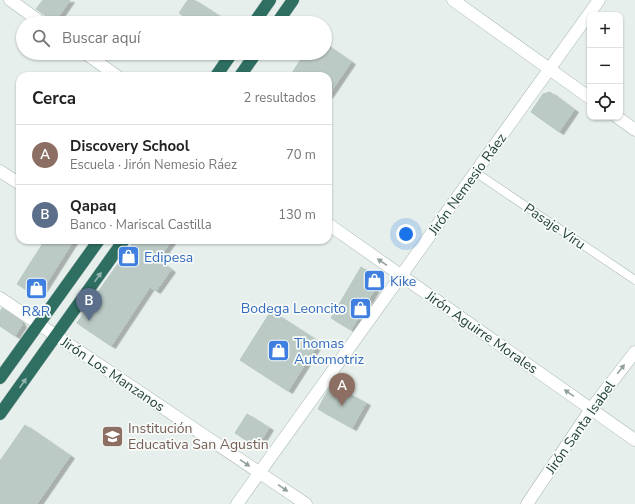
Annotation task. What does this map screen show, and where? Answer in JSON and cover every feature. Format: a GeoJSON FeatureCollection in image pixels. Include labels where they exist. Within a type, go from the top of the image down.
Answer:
{"type":"FeatureCollection","features":[{"type":"Feature","properties":{"kind":"highway"},"geometry":{"type":"LineString","coordinates":[[259,16],[270,0]]}},
{"type":"Feature","properties":{"kind":"highway"},"geometry":{"type":"LineString","coordinates":[[282,16],[293,0]]}},
{"type":"Feature","properties":{"kind":"highway"},"geometry":{"type":"LineString","coordinates":[[219,72],[227,60]]}},
{"type":"Feature","properties":{"kind":"highway"},"geometry":{"type":"LineString","coordinates":[[243,72],[251,60]]}},
{"type":"Feature","properties":{"kind":"highway"},"geometry":{"type":"LineString","coordinates":[[0,378],[96,244]]}},
{"type":"Feature","properties":{"kind":"highway"},"geometry":{"type":"LineString","coordinates":[[0,414],[121,244]]}},
{"type":"Feature","properties":{"kind":"street"},"geometry":{"type":"LineString","coordinates":[[10,0],[32,16]]}},
{"type":"Feature","properties":{"kind":"street"},"geometry":{"type":"LineString","coordinates":[[453,0],[587,96]]}},
{"type":"Feature","properties":{"kind":"street","name":"Jirón Nemesio Ráez"},"geometry":{"type":"LineString","coordinates":[[237,504],[599,0]]}},
{"type":"Feature","properties":{"kind":"street"},"geometry":{"type":"LineString","coordinates":[[94,60],[111,72]]}},
{"type":"Feature","properties":{"kind":"street"},"geometry":{"type":"LineString","coordinates":[[621,120],[635,130]]}},
{"type":"Feature","properties":{"kind":"street"},"geometry":{"type":"LineString","coordinates":[[0,171],[16,181]]}},
{"type":"Feature","properties":{"kind":"street","name":"Jirón Aguirre Morales"},"geometry":{"type":"LineString","coordinates":[[332,227],[635,440]]}},
{"type":"Feature","properties":{"kind":"street","name":"Jirón Los Manzanos"},"geometry":{"type":"LineString","coordinates":[[0,298],[306,504]]}},
{"type":"Feature","properties":{"kind":"street","name":"Jirón Santa Isabel"},"geometry":{"type":"LineString","coordinates":[[527,504],[591,409],[635,352]]}},
{"type":"Feature","properties":{"kind":"lane","name":"Pasaje Viru"},"geometry":{"type":"LineString","coordinates":[[475,172],[635,280]]}},
{"type":"Feature","properties":{"kind":"building"},"geometry":{"type":"Polygon","coordinates":[[[43,0],[70,0],[59,16],[46,16],[36,9],[43,0]]]}},
{"type":"Feature","properties":{"kind":"building"},"geometry":{"type":"Polygon","coordinates":[[[188,0],[194,0],[219,16],[184,16],[179,13],[188,0]]]}},
{"type":"Feature","properties":{"kind":"building"},"geometry":{"type":"Polygon","coordinates":[[[332,49],[351,62],[332,90],[332,72],[293,72],[300,60],[332,60],[332,49]]]}},
{"type":"Feature","properties":{"kind":"building"},"geometry":{"type":"Polygon","coordinates":[[[550,92],[574,110],[559,132],[531,112],[543,94],[550,92]]]}},
{"type":"Feature","properties":{"kind":"building"},"geometry":{"type":"Polygon","coordinates":[[[42,244],[71,244],[41,292],[34,295],[17,284],[42,244]]]}},
{"type":"Feature","properties":{"kind":"building"},"geometry":{"type":"Polygon","coordinates":[[[132,244],[169,244],[158,260],[171,270],[156,291],[150,287],[111,346],[77,323],[132,244]]]}},
{"type":"Feature","properties":{"kind":"building"},"geometry":{"type":"Polygon","coordinates":[[[361,267],[375,276],[376,287],[351,330],[331,318],[361,267]]]}},
{"type":"Feature","properties":{"kind":"building"},"geometry":{"type":"Polygon","coordinates":[[[2,308],[20,321],[22,325],[15,336],[0,326],[0,312],[2,308]]]}},
{"type":"Feature","properties":{"kind":"building","name":"Thomas Automotriz"},"geometry":{"type":"Polygon","coordinates":[[[271,311],[319,342],[288,391],[240,360],[271,311]]]}},
{"type":"Feature","properties":{"kind":"building"},"geometry":{"type":"Polygon","coordinates":[[[332,385],[366,403],[352,428],[318,409],[332,385]]]}},
{"type":"Feature","properties":{"kind":"building"},"geometry":{"type":"Polygon","coordinates":[[[247,414],[269,428],[257,447],[235,433],[247,414]]]}},
{"type":"Feature","properties":{"kind":"building"},"geometry":{"type":"Polygon","coordinates":[[[25,425],[70,456],[37,504],[0,504],[0,461],[25,425]]]}},
{"type":"Feature","properties":{"kind":"place","name":"Edipesa"},"geometry":{"type":"Point","coordinates":[128,257]}},
{"type":"Feature","properties":{"kind":"place","name":"Kike"},"geometry":{"type":"Point","coordinates":[374,281]}},
{"type":"Feature","properties":{"kind":"place","name":"R&R"},"geometry":{"type":"Point","coordinates":[36,289]}},
{"type":"Feature","properties":{"kind":"place","name":"Bodega Leoncito"},"geometry":{"type":"Point","coordinates":[361,308]}},
{"type":"Feature","properties":{"kind":"place","name":"Qapaq"},"geometry":{"type":"Point","coordinates":[89,321]}},
{"type":"Feature","properties":{"kind":"place","name":"Thomas Automotriz"},"geometry":{"type":"Point","coordinates":[279,351]}},
{"type":"Feature","properties":{"kind":"place","name":"Discovery School"},"geometry":{"type":"Point","coordinates":[342,406]}},
{"type":"Feature","properties":{"kind":"place","name":"Institución Educativa San Agustin"},"geometry":{"type":"Point","coordinates":[112,436]}}]}
